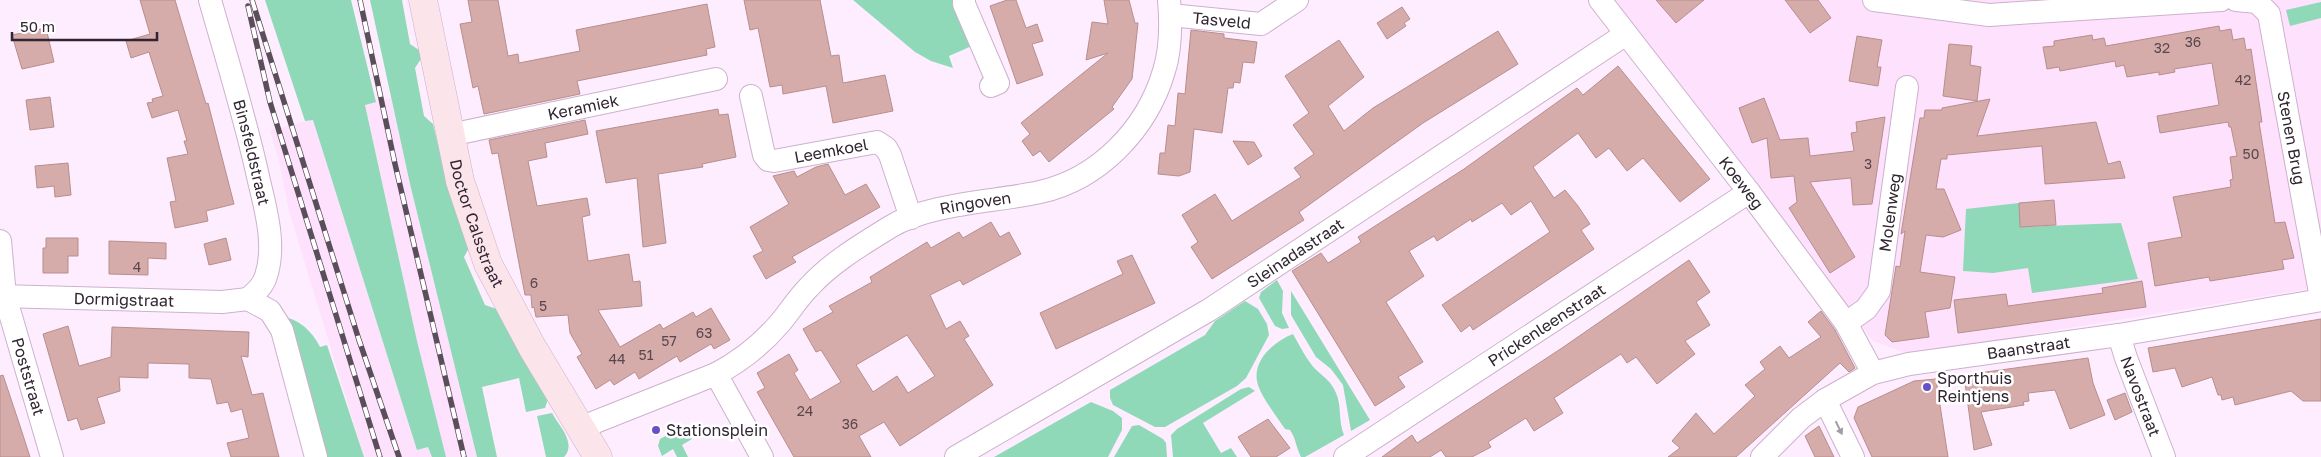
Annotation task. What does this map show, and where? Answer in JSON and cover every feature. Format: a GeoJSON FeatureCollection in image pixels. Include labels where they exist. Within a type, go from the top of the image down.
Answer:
{"type":"FeatureCollection","features":[{"type":"Feature","properties":{"kind":"street","name":"Binsfeldstraat"},"geometry":{"type":"LineString","coordinates":[[210,0],[247,130],[269,234],[270,256],[266,276],[260,289],[248,300]]}},
{"type":"Feature","properties":{"kind":"street","name":"Doctor Calsstraat"},"geometry":{"type":"LineString","coordinates":[[423,0],[460,181],[488,264],[589,448]]}},
{"type":"Feature","properties":{"kind":"street"},"geometry":{"type":"LineString","coordinates":[[964,0],[964,4],[998,83],[991,86]]}},
{"type":"Feature","properties":{"kind":"street","name":"Tasveld"},"geometry":{"type":"LineString","coordinates":[[1170,8],[1261,24],[1297,0]]}},
{"type":"Feature","properties":{"kind":"street","name":"Koeweg"},"geometry":{"type":"LineString","coordinates":[[1600,0],[1749,192],[1846,323],[1873,373]]}},
{"type":"Feature","properties":{"kind":"street"},"geometry":{"type":"LineString","coordinates":[[1874,0],[1989,15],[2221,0]]}},
{"type":"Feature","properties":{"kind":"street","name":"Stenen Brug"},"geometry":{"type":"LineString","coordinates":[[2236,0],[2257,2],[2269,14],[2321,299]]}},
{"type":"Feature","properties":{"kind":"street","name":"Ringoven"},"geometry":{"type":"LineString","coordinates":[[716,374],[735,364],[754,349],[779,324],[809,287],[848,253],[894,224],[927,212],[1056,188],[1072,181],[1103,162],[1128,138],[1147,112],[1164,71],[1170,8]]}},
{"type":"Feature","properties":{"kind":"street","name":"Sleinadastraat"},"geometry":{"type":"LineString","coordinates":[[956,457],[1209,310],[1626,34]]}},
{"type":"Feature","properties":{"kind":"street","name":"Keramiek"},"geometry":{"type":"LineString","coordinates":[[450,135],[716,79]]}},
{"type":"Feature","properties":{"kind":"street","name":"Molenweg"},"geometry":{"type":"LineString","coordinates":[[1846,323],[1866,309],[1879,291],[1907,87]]}},
{"type":"Feature","properties":{"kind":"street","name":"Leemkoel"},"geometry":{"type":"LineString","coordinates":[[751,96],[764,155],[768,160],[774,161],[877,142],[886,148],[890,155],[910,218]]}},
{"type":"Feature","properties":{"kind":"street","name":"Prickenleenstraat"},"geometry":{"type":"LineString","coordinates":[[1345,457],[1749,192]]}},
{"type":"Feature","properties":{"kind":"street","name":"Poststraat"},"geometry":{"type":"LineString","coordinates":[[0,241],[3,296],[52,457]]}},
{"type":"Feature","properties":{"kind":"street","name":"Dormigstraat"},"geometry":{"type":"LineString","coordinates":[[3,296],[222,302],[248,300]]}},
{"type":"Feature","properties":{"kind":"street","name":"Baanstraat"},"geometry":{"type":"LineString","coordinates":[[1762,457],[1801,418],[1825,400],[1873,373],[1908,364],[2119,335],[2321,299]]}},
{"type":"Feature","properties":{"kind":"street"},"geometry":{"type":"LineString","coordinates":[[248,300],[270,311],[282,330],[316,457]]}},
{"type":"Feature","properties":{"kind":"street","name":"Navostraat"},"geometry":{"type":"LineString","coordinates":[[2119,335],[2164,457]]}},
{"type":"Feature","properties":{"kind":"street"},"geometry":{"type":"LineString","coordinates":[[589,448],[716,374],[762,457]]}},
{"type":"Feature","properties":{"kind":"street"},"geometry":{"type":"LineString","coordinates":[[1825,400],[1853,457]]}},
{"type":"Feature","properties":{"kind":"shaded area"},"geometry":{"type":"Polygon","coordinates":[[[1615,0],[2321,0],[2321,287],[1909,354],[1873,341],[1615,0]]]}},
{"type":"Feature","properties":{"kind":"shaded area"},"geometry":{"type":"Polygon","coordinates":[[[391,98],[410,184],[477,457],[446,457],[417,341],[365,104],[391,98]]]}},
{"type":"Feature","properties":{"kind":"shaded area"},"geometry":{"type":"Polygon","coordinates":[[[313,119],[417,450],[428,447],[432,457],[364,457],[289,211],[279,161],[270,131],[313,119]]]}},
{"type":"Feature","properties":{"kind":"green space"},"geometry":{"type":"Polygon","coordinates":[[[265,0],[351,0],[376,102],[365,105],[417,341],[446,457],[432,457],[428,447],[417,450],[313,120],[305,121],[265,0]]]}},
{"type":"Feature","properties":{"kind":"green space"},"geometry":{"type":"Polygon","coordinates":[[[370,0],[402,0],[410,44],[419,50],[421,59],[415,68],[424,116],[433,124],[445,173],[469,248],[464,257],[485,305],[497,309],[548,399],[545,408],[526,412],[519,378],[482,387],[497,457],[477,457],[410,184],[370,0]]]}},
{"type":"Feature","properties":{"kind":"green space"},"geometry":{"type":"Polygon","coordinates":[[[853,0],[958,0],[974,45],[949,56],[953,68],[931,61],[915,52],[853,0]]]}},
{"type":"Feature","properties":{"kind":"green space"},"geometry":{"type":"Polygon","coordinates":[[[2321,2],[2321,18],[2290,26],[2286,10],[2321,2]]]}},
{"type":"Feature","properties":{"kind":"green space"},"geometry":{"type":"Polygon","coordinates":[[[2019,203],[2020,227],[2121,223],[2138,279],[2032,293],[2028,268],[1993,273],[1963,271],[1966,209],[2019,203]]]}},
{"type":"Feature","properties":{"kind":"green space"},"geometry":{"type":"Polygon","coordinates":[[[1277,280],[1283,291],[1282,313],[1289,328],[1282,329],[1275,326],[1259,298],[1261,292],[1277,280]]]}},
{"type":"Feature","properties":{"kind":"green space"},"geometry":{"type":"Polygon","coordinates":[[[1291,291],[1370,420],[1351,431],[1343,385],[1331,369],[1316,357],[1291,315],[1291,291]]]}},
{"type":"Feature","properties":{"kind":"green space"},"geometry":{"type":"Polygon","coordinates":[[[1245,301],[1258,309],[1267,324],[1269,335],[1246,378],[1237,386],[1165,427],[1155,427],[1113,405],[1110,398],[1110,390],[1205,335],[1215,321],[1245,301]]]}},
{"type":"Feature","properties":{"kind":"green space"},"geometry":{"type":"Polygon","coordinates":[[[288,318],[298,322],[307,329],[320,347],[327,345],[364,457],[324,457],[288,318]]]}},
{"type":"Feature","properties":{"kind":"green space"},"geometry":{"type":"Polygon","coordinates":[[[1293,334],[1311,364],[1334,388],[1338,398],[1344,435],[1305,457],[1301,457],[1292,433],[1290,430],[1285,429],[1273,412],[1257,381],[1258,365],[1262,358],[1279,341],[1293,334]]]}},
{"type":"Feature","properties":{"kind":"green space"},"geometry":{"type":"Polygon","coordinates":[[[1249,387],[1255,391],[1203,423],[1221,453],[1231,448],[1237,457],[1173,457],[1171,435],[1177,429],[1241,389],[1249,387]]]}},
{"type":"Feature","properties":{"kind":"green space"},"geometry":{"type":"Polygon","coordinates":[[[1091,402],[1113,411],[1122,418],[1122,430],[1108,457],[994,457],[1091,402]]]}},
{"type":"Feature","properties":{"kind":"green space"},"geometry":{"type":"Polygon","coordinates":[[[552,413],[568,440],[568,452],[564,457],[546,457],[537,416],[552,413]]]}},
{"type":"Feature","properties":{"kind":"green space"},"geometry":{"type":"Polygon","coordinates":[[[1139,425],[1163,439],[1166,443],[1167,457],[1114,457],[1132,426],[1139,425]]]}},
{"type":"Feature","properties":{"kind":"green space"},"geometry":{"type":"Polygon","coordinates":[[[680,428],[688,431],[692,439],[682,445],[688,457],[677,457],[673,449],[662,456],[658,446],[660,439],[680,428]]]}},
{"type":"Feature","properties":{"kind":"building"},"geometry":{"type":"Polygon","coordinates":[[[140,0],[175,0],[206,104],[208,103],[234,204],[206,211],[208,221],[175,228],[170,202],[176,201],[167,158],[188,154],[184,141],[187,141],[178,110],[152,118],[147,103],[153,102],[152,99],[163,96],[149,52],[131,58],[126,41],[150,34],[140,0]]]}},
{"type":"Feature","properties":{"kind":"building"},"geometry":{"type":"Polygon","coordinates":[[[468,0],[498,0],[508,56],[518,54],[519,63],[580,51],[576,30],[707,4],[715,47],[706,49],[707,55],[577,81],[580,94],[484,114],[478,86],[473,88],[460,24],[472,22],[468,0]]]}},
{"type":"Feature","properties":{"kind":"building"},"geometry":{"type":"Polygon","coordinates":[[[744,0],[820,0],[831,56],[839,55],[843,83],[885,75],[893,111],[833,123],[826,86],[783,94],[782,85],[770,87],[758,28],[750,30],[744,0]]]}},
{"type":"Feature","properties":{"kind":"building"},"geometry":{"type":"Polygon","coordinates":[[[1007,0],[1016,0],[1026,28],[1037,24],[1043,41],[1032,44],[1043,75],[1017,84],[990,6],[1007,0]]]}},
{"type":"Feature","properties":{"kind":"building"},"geometry":{"type":"Polygon","coordinates":[[[1104,0],[1129,0],[1135,23],[1138,23],[1132,79],[1112,107],[1114,109],[1049,162],[1040,151],[1033,156],[1022,141],[1030,134],[1021,123],[1108,53],[1086,60],[1092,22],[1108,24],[1104,0]]]}},
{"type":"Feature","properties":{"kind":"building"},"geometry":{"type":"Polygon","coordinates":[[[1656,0],[1704,0],[1676,23],[1656,0]]]}},
{"type":"Feature","properties":{"kind":"building"},"geometry":{"type":"Polygon","coordinates":[[[1785,0],[1818,0],[1831,18],[1810,33],[1785,0]]]}},
{"type":"Feature","properties":{"kind":"building"},"geometry":{"type":"Polygon","coordinates":[[[1402,7],[1410,19],[1404,23],[1406,26],[1387,39],[1377,23],[1402,7]]]}},
{"type":"Feature","properties":{"kind":"building"},"geometry":{"type":"Polygon","coordinates":[[[2219,26],[2220,31],[2231,29],[2233,40],[2244,38],[2246,50],[2251,49],[2262,122],[2259,122],[2275,223],[2285,222],[2294,258],[2282,260],[2284,269],[2210,281],[2209,277],[2155,286],[2148,243],[2182,237],[2173,197],[2231,187],[2230,180],[2233,179],[2230,157],[2237,156],[2231,127],[2229,127],[2228,122],[2160,133],[2157,116],[2219,105],[2212,63],[2174,69],[2175,72],[2159,75],[2159,72],[2127,77],[2124,65],[2116,67],[2115,61],[2060,71],[2059,67],[2047,69],[2043,47],[2054,46],[2054,41],[2092,35],[2093,40],[2104,38],[2106,46],[2219,26]]]}},
{"type":"Feature","properties":{"kind":"building"},"geometry":{"type":"Polygon","coordinates":[[[46,28],[54,62],[22,69],[12,35],[46,28]]]}},
{"type":"Feature","properties":{"kind":"building"},"geometry":{"type":"Polygon","coordinates":[[[1191,30],[1224,34],[1224,38],[1257,42],[1254,63],[1243,62],[1240,83],[1234,82],[1233,88],[1228,88],[1222,133],[1194,129],[1190,172],[1179,176],[1158,174],[1160,153],[1165,153],[1168,125],[1175,126],[1178,93],[1185,94],[1191,30]]]}},
{"type":"Feature","properties":{"kind":"building"},"geometry":{"type":"Polygon","coordinates":[[[1498,31],[1518,64],[1423,123],[1299,212],[1304,220],[1212,279],[1191,247],[1198,242],[1182,215],[1215,194],[1232,221],[1301,177],[1294,168],[1314,154],[1293,125],[1309,113],[1285,76],[1339,40],[1364,77],[1328,106],[1344,131],[1373,108],[1498,31]]]}},
{"type":"Feature","properties":{"kind":"building"},"geometry":{"type":"Polygon","coordinates":[[[1857,36],[1882,40],[1877,67],[1881,67],[1878,86],[1849,81],[1857,36]]]}},
{"type":"Feature","properties":{"kind":"building"},"geometry":{"type":"Polygon","coordinates":[[[1949,44],[1972,46],[1970,65],[1981,67],[1977,101],[1943,96],[1949,44]]]}},
{"type":"Feature","properties":{"kind":"building"},"geometry":{"type":"Polygon","coordinates":[[[1618,66],[1710,179],[1680,202],[1643,158],[1627,171],[1609,148],[1596,158],[1578,133],[1533,167],[1554,198],[1565,190],[1578,206],[1590,224],[1581,230],[1594,249],[1473,330],[1470,325],[1461,332],[1442,305],[1550,232],[1531,201],[1511,215],[1502,203],[1472,222],[1471,219],[1437,241],[1434,236],[1409,251],[1424,276],[1386,302],[1423,362],[1398,377],[1405,387],[1375,406],[1292,271],[1321,253],[1328,263],[1361,242],[1358,237],[1464,169],[1577,88],[1583,95],[1618,66]]]}},
{"type":"Feature","properties":{"kind":"building"},"geometry":{"type":"Polygon","coordinates":[[[50,97],[54,127],[30,130],[26,100],[50,97]]]}},
{"type":"Feature","properties":{"kind":"building"},"geometry":{"type":"Polygon","coordinates":[[[1764,98],[1780,140],[1808,138],[1810,156],[1854,151],[1851,133],[1857,132],[1856,122],[1885,117],[1872,204],[1853,205],[1851,178],[1810,182],[1855,257],[1830,273],[1789,208],[1797,202],[1794,176],[1771,178],[1767,138],[1752,143],[1739,108],[1764,98]]]}},
{"type":"Feature","properties":{"kind":"building"},"geometry":{"type":"Polygon","coordinates":[[[1990,99],[1977,136],[2096,122],[2108,164],[2120,161],[2125,178],[2045,184],[2042,146],[1947,155],[1947,159],[1941,159],[1936,189],[1944,189],[1961,230],[1943,237],[1926,235],[1920,272],[1955,277],[1950,308],[1925,312],[1929,337],[1892,342],[1885,335],[1896,266],[1900,267],[1905,231],[1901,234],[1920,118],[1924,118],[1925,110],[1942,110],[1942,108],[1990,99]]]}},
{"type":"Feature","properties":{"kind":"building"},"geometry":{"type":"Polygon","coordinates":[[[718,109],[719,115],[728,114],[736,157],[702,164],[703,167],[658,174],[666,243],[643,247],[637,178],[606,183],[596,131],[718,109]]]}},
{"type":"Feature","properties":{"kind":"building"},"geometry":{"type":"Polygon","coordinates":[[[585,120],[588,134],[545,143],[547,157],[528,161],[537,206],[587,198],[590,215],[582,217],[588,261],[629,254],[633,282],[640,281],[642,306],[598,310],[620,347],[660,324],[663,329],[693,312],[696,317],[711,308],[730,340],[714,349],[711,344],[680,362],[677,356],[639,379],[635,372],[614,385],[610,380],[596,389],[577,357],[582,354],[570,333],[568,315],[536,317],[534,307],[532,308],[531,295],[525,295],[498,153],[492,154],[489,140],[585,120]]]}},
{"type":"Feature","properties":{"kind":"building"},"geometry":{"type":"Polygon","coordinates":[[[1233,141],[1254,142],[1262,156],[1248,165],[1233,141]]]}},
{"type":"Feature","properties":{"kind":"building"},"geometry":{"type":"Polygon","coordinates":[[[68,163],[71,195],[55,197],[54,186],[37,188],[35,166],[68,163]]]}},
{"type":"Feature","properties":{"kind":"building"},"geometry":{"type":"Polygon","coordinates":[[[828,164],[845,195],[866,184],[880,207],[792,257],[796,262],[766,279],[753,256],[763,251],[750,227],[789,204],[773,176],[794,171],[797,177],[816,167],[828,164]]]}},
{"type":"Feature","properties":{"kind":"building"},"geometry":{"type":"Polygon","coordinates":[[[2054,200],[2056,225],[2020,227],[2019,203],[2054,200]]]}},
{"type":"Feature","properties":{"kind":"building"},"geometry":{"type":"Polygon","coordinates":[[[991,222],[1000,237],[1009,232],[1021,254],[963,285],[960,280],[930,295],[946,329],[960,321],[969,336],[964,339],[993,385],[900,446],[884,422],[859,436],[871,457],[794,457],[757,392],[765,388],[757,373],[789,354],[798,370],[794,373],[810,400],[841,382],[821,350],[816,352],[803,329],[833,312],[829,306],[872,282],[870,277],[927,242],[931,248],[959,232],[963,238],[991,222]],[[907,335],[856,365],[873,392],[897,376],[908,393],[935,376],[907,335]]]}},
{"type":"Feature","properties":{"kind":"building"},"geometry":{"type":"Polygon","coordinates":[[[46,238],[78,238],[78,256],[68,256],[68,273],[43,273],[43,248],[46,248],[46,238]]]}},
{"type":"Feature","properties":{"kind":"building"},"geometry":{"type":"Polygon","coordinates":[[[226,238],[231,260],[209,265],[204,244],[226,238]]]}},
{"type":"Feature","properties":{"kind":"building"},"geometry":{"type":"Polygon","coordinates":[[[109,241],[166,243],[166,259],[148,258],[148,275],[109,274],[109,241]]]}},
{"type":"Feature","properties":{"kind":"building"},"geometry":{"type":"Polygon","coordinates":[[[1132,255],[1155,303],[1056,349],[1040,313],[1123,274],[1117,261],[1132,255]]]}},
{"type":"Feature","properties":{"kind":"building"},"geometry":{"type":"Polygon","coordinates":[[[1689,260],[1710,292],[1696,302],[1710,325],[1685,341],[1695,354],[1657,384],[1636,357],[1627,363],[1621,354],[1554,398],[1563,413],[1534,431],[1526,418],[1488,442],[1491,447],[1472,457],[1446,457],[1441,450],[1430,457],[1382,457],[1412,435],[1417,443],[1562,348],[1689,260]]]}},
{"type":"Feature","properties":{"kind":"building"},"geometry":{"type":"Polygon","coordinates":[[[2142,281],[2146,307],[1958,333],[1954,300],[2006,294],[2008,306],[2103,293],[2102,288],[2142,281]]]}},
{"type":"Feature","properties":{"kind":"building"},"geometry":{"type":"Polygon","coordinates":[[[1821,311],[1835,330],[1855,368],[1849,372],[1840,363],[1736,457],[1668,457],[1680,448],[1672,441],[1696,413],[1714,434],[1755,396],[1745,385],[1765,369],[1760,362],[1780,346],[1789,358],[1821,337],[1808,322],[1821,311]]]}},
{"type":"Feature","properties":{"kind":"building"},"geometry":{"type":"Polygon","coordinates":[[[2321,319],[2321,401],[2303,401],[2291,391],[2235,405],[2233,397],[2222,400],[2221,395],[2218,395],[2212,377],[2182,387],[2175,368],[2153,372],[2148,348],[2321,319]]]}},
{"type":"Feature","properties":{"kind":"building"},"geometry":{"type":"Polygon","coordinates":[[[68,326],[79,366],[111,357],[112,327],[249,332],[248,357],[241,356],[252,395],[263,393],[279,457],[231,457],[227,443],[249,438],[242,409],[231,412],[228,402],[217,404],[211,379],[189,378],[189,364],[148,363],[148,378],[119,377],[120,391],[97,398],[105,423],[81,430],[77,418],[68,421],[43,334],[68,326]]]}},
{"type":"Feature","properties":{"kind":"building"},"geometry":{"type":"Polygon","coordinates":[[[2088,358],[2093,383],[2105,415],[2070,429],[2055,390],[2028,393],[2029,401],[2023,402],[2024,405],[1981,412],[1992,445],[1974,450],[1964,375],[2088,358]]]}},
{"type":"Feature","properties":{"kind":"building"},"geometry":{"type":"Polygon","coordinates":[[[3,375],[30,457],[0,457],[0,376],[3,375]]]}},
{"type":"Feature","properties":{"kind":"building"},"geometry":{"type":"Polygon","coordinates":[[[1936,379],[1948,457],[1872,457],[1854,418],[1858,407],[1914,381],[1936,379]]]}},
{"type":"Feature","properties":{"kind":"building"},"geometry":{"type":"Polygon","coordinates":[[[2125,393],[2132,412],[2115,420],[2107,400],[2125,393]]]}},
{"type":"Feature","properties":{"kind":"building"},"geometry":{"type":"Polygon","coordinates":[[[1268,419],[1290,448],[1276,457],[1251,457],[1238,437],[1268,419]]]}},
{"type":"Feature","properties":{"kind":"building"},"geometry":{"type":"Polygon","coordinates":[[[1819,426],[1834,457],[1815,457],[1805,436],[1819,426]]]}},
{"type":"Feature","properties":{"kind":"railway"},"geometry":{"type":"LineString","coordinates":[[252,0],[359,340],[399,457]]}},
{"type":"Feature","properties":{"kind":"railway"},"geometry":{"type":"LineString","coordinates":[[360,0],[395,164],[464,457]]}},
{"type":"Feature","properties":{"kind":"railway"},"geometry":{"type":"LineString","coordinates":[[248,6],[270,102],[380,457]]}},
{"type":"Feature","properties":{"kind":"place","name":"Sporthuis Reintjens"},"geometry":{"type":"Point","coordinates":[1927,387]}},
{"type":"Feature","properties":{"kind":"place","name":"Stationsplein"},"geometry":{"type":"Point","coordinates":[656,430]}}]}
